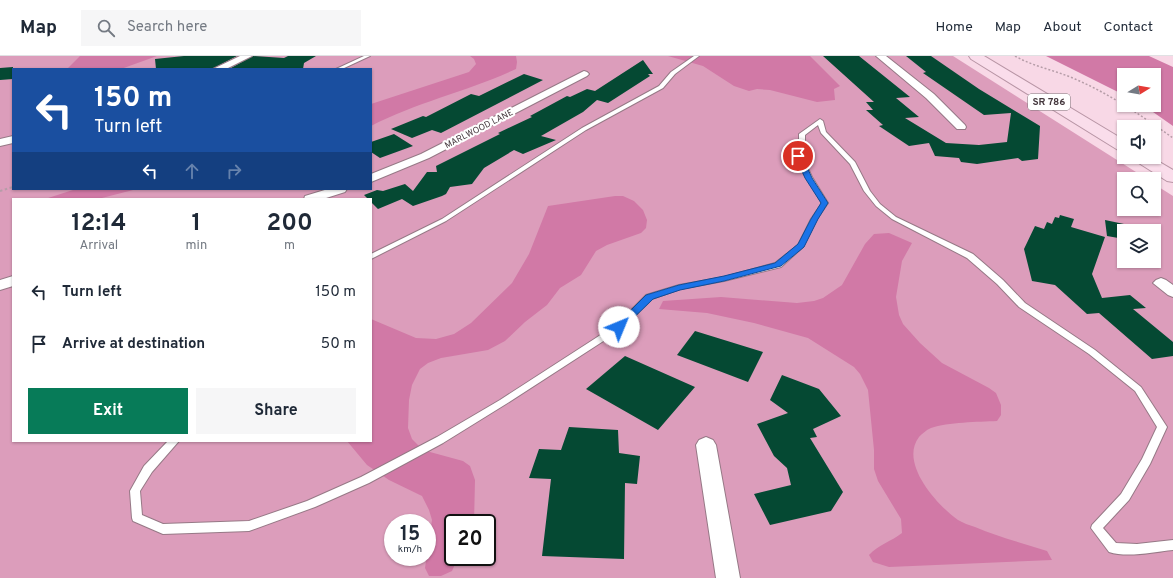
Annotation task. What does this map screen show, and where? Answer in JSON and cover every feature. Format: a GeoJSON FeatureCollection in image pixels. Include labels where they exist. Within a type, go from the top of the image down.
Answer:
{"type":"FeatureCollection","features":[{"type":"Feature","properties":{"kind":"main road","name":"SR 786"},"geometry":{"type":"LineString","coordinates":[[975,56],[1117,143]]}},
{"type":"Feature","properties":{"kind":"main road","name":"SR 786"},"geometry":{"type":"LineString","coordinates":[[990,56],[1117,130]]}},
{"type":"Feature","properties":{"kind":"main road"},"geometry":{"type":"LineString","coordinates":[[1161,155],[1173,162]]}},
{"type":"Feature","properties":{"kind":"main road"},"geometry":{"type":"LineString","coordinates":[[1152,164],[1173,177]]}},
{"type":"Feature","properties":{"kind":"street"},"geometry":{"type":"LineString","coordinates":[[220,68],[248,56]]}},
{"type":"Feature","properties":{"kind":"street"},"geometry":{"type":"LineString","coordinates":[[880,56],[930,96],[961,127]]}},
{"type":"Feature","properties":{"kind":"street","name":"MARLWOOD LANE"},"geometry":{"type":"LineString","coordinates":[[372,178],[425,156],[584,74]]}},
{"type":"Feature","properties":{"kind":"street"},"geometry":{"type":"LineString","coordinates":[[0,143],[12,139]]}},
{"type":"Feature","properties":{"kind":"street"},"geometry":{"type":"LineString","coordinates":[[313,198],[338,190]]}},
{"type":"Feature","properties":{"kind":"street"},"geometry":{"type":"LineString","coordinates":[[0,285],[12,281]]}},
{"type":"Feature","properties":{"kind":"street"},"geometry":{"type":"LineString","coordinates":[[706,445],[728,578]]}},
{"type":"Feature","properties":{"kind":"lane"},"geometry":{"type":"LineString","coordinates":[[340,68],[368,56]]}},
{"type":"Feature","properties":{"kind":"lane"},"geometry":{"type":"LineString","coordinates":[[372,256],[444,220],[584,130],[661,87],[673,73],[697,56]]}},
{"type":"Feature","properties":{"kind":"lane"},"geometry":{"type":"LineString","coordinates":[[173,442],[148,469],[135,491],[137,518],[163,529],[249,526],[311,504],[365,480],[440,440],[619,327],[649,297],[679,287],[724,279],[778,264],[801,246],[814,219],[825,203],[809,178],[798,156],[802,146],[802,134],[820,121],[823,132],[853,163],[867,191],[878,205],[894,218],[970,256],[1000,282],[1022,305],[1092,352],[1138,389],[1162,426],[1146,461],[1125,497],[1096,528],[1113,548],[1137,549],[1173,545]]}},
{"type":"Feature","properties":{"kind":"path"},"geometry":{"type":"LineString","coordinates":[[1015,56],[1041,69],[1074,78],[1116,101],[1173,138]]}},
{"type":"Feature","properties":{"kind":"path"},"geometry":{"type":"LineString","coordinates":[[0,190],[12,187]]}},
{"type":"Feature","properties":{"kind":"shaded area"},"geometry":{"type":"Polygon","coordinates":[[[0,56],[953,56],[1117,160],[1117,164],[1123,164],[1136,172],[1117,172],[1117,216],[1161,216],[1161,188],[1173,196],[1173,578],[0,578],[0,56]]]}},
{"type":"Feature","properties":{"kind":"shaded area"},"geometry":{"type":"Polygon","coordinates":[[[80,56],[157,56],[124,68],[68,68],[80,56]]]}},
{"type":"Feature","properties":{"kind":"shaded area"},"geometry":{"type":"Polygon","coordinates":[[[470,56],[516,56],[516,69],[480,84],[406,110],[372,126],[372,104],[469,72],[476,64],[474,59],[470,56]]]}},
{"type":"Feature","properties":{"kind":"shaded area"},"geometry":{"type":"Polygon","coordinates":[[[668,56],[810,56],[840,86],[834,89],[835,100],[817,102],[770,90],[757,89],[749,91],[734,86],[703,66],[668,56]]]}},
{"type":"Feature","properties":{"kind":"shaded area"},"geometry":{"type":"Polygon","coordinates":[[[1046,56],[1149,56],[1173,67],[1173,126],[1153,112],[1161,112],[1161,68],[1117,68],[1117,92],[1046,56]]]}},
{"type":"Feature","properties":{"kind":"shaded area"},"geometry":{"type":"Polygon","coordinates":[[[73,190],[133,190],[102,198],[48,198],[73,190]]]}},
{"type":"Feature","properties":{"kind":"shaded area"},"geometry":{"type":"Polygon","coordinates":[[[623,196],[634,201],[643,210],[647,220],[646,228],[641,233],[607,245],[596,251],[581,275],[560,288],[547,305],[525,322],[505,341],[488,350],[441,358],[428,363],[420,369],[412,385],[409,400],[408,428],[412,439],[419,446],[430,452],[463,461],[470,466],[475,480],[474,514],[444,514],[444,566],[454,566],[452,571],[441,576],[429,576],[425,566],[436,566],[436,514],[430,514],[422,496],[389,480],[367,465],[348,442],[372,442],[372,319],[416,338],[436,339],[454,334],[471,323],[512,283],[529,254],[548,206],[623,196]]]}},
{"type":"Feature","properties":{"kind":"shaded area"},"geometry":{"type":"Polygon","coordinates":[[[889,233],[912,243],[902,261],[896,297],[899,315],[903,324],[920,343],[942,363],[996,393],[1001,405],[1001,415],[997,421],[938,426],[924,432],[919,437],[914,447],[914,459],[917,471],[931,494],[949,513],[958,520],[993,534],[1047,551],[1052,560],[889,567],[873,562],[869,555],[877,548],[902,533],[901,519],[878,481],[874,469],[874,450],[868,390],[860,374],[854,367],[808,338],[754,323],[707,313],[659,309],[663,301],[721,297],[797,303],[814,301],[823,298],[842,285],[865,244],[874,234],[889,233]]]}},
{"type":"Feature","properties":{"kind":"building"},"geometry":{"type":"Polygon","coordinates":[[[184,56],[237,56],[214,68],[156,68],[155,59],[184,56]]]}},
{"type":"Feature","properties":{"kind":"building"},"geometry":{"type":"Polygon","coordinates":[[[253,56],[284,58],[288,56],[316,56],[304,63],[303,68],[231,68],[253,56]]]}},
{"type":"Feature","properties":{"kind":"building"},"geometry":{"type":"Polygon","coordinates":[[[823,56],[859,56],[910,97],[896,98],[919,117],[905,118],[946,143],[979,145],[1007,142],[1011,113],[984,115],[923,73],[926,72],[906,56],[931,56],[979,89],[1040,126],[1038,159],[1022,161],[1018,158],[977,164],[961,162],[959,158],[935,156],[929,143],[909,146],[879,126],[883,125],[866,110],[873,110],[866,102],[874,102],[823,56]]]}},
{"type":"Feature","properties":{"kind":"building"},"geometry":{"type":"Polygon","coordinates":[[[643,60],[653,74],[648,74],[650,76],[608,103],[597,100],[583,112],[541,136],[556,140],[523,154],[514,150],[484,168],[472,184],[450,187],[446,194],[413,206],[402,199],[378,209],[372,203],[372,198],[367,198],[364,195],[377,190],[383,191],[405,184],[413,191],[427,172],[437,172],[436,166],[500,134],[498,133],[532,117],[530,116],[567,96],[570,97],[587,89],[595,91],[643,60]]]}},
{"type":"Feature","properties":{"kind":"building"},"geometry":{"type":"Polygon","coordinates":[[[13,67],[12,79],[0,80],[0,68],[13,67]]]}},
{"type":"Feature","properties":{"kind":"building"},"geometry":{"type":"Polygon","coordinates":[[[524,74],[543,80],[441,133],[432,130],[412,138],[391,129],[423,116],[426,117],[471,94],[479,96],[524,74]]]}},
{"type":"Feature","properties":{"kind":"building"},"geometry":{"type":"Polygon","coordinates":[[[394,134],[413,146],[380,158],[372,153],[372,142],[394,134]]]}},
{"type":"Feature","properties":{"kind":"building"},"geometry":{"type":"Polygon","coordinates":[[[1060,215],[1074,219],[1071,227],[1105,237],[1092,274],[1102,298],[1130,295],[1146,308],[1133,309],[1173,342],[1173,356],[1152,359],[1099,313],[1087,314],[1055,285],[1032,281],[1024,249],[1035,226],[1044,229],[1047,222],[1052,224],[1055,217],[1059,218],[1060,215]]]}},
{"type":"Feature","properties":{"kind":"building"},"geometry":{"type":"Polygon","coordinates":[[[1105,220],[1124,224],[1117,224],[1117,238],[1107,236],[1105,220]]]}},
{"type":"Feature","properties":{"kind":"building"},"geometry":{"type":"Polygon","coordinates":[[[695,331],[763,352],[748,382],[677,355],[695,331]]]}},
{"type":"Feature","properties":{"kind":"building"},"geometry":{"type":"Polygon","coordinates":[[[625,356],[695,387],[658,430],[586,389],[625,356]]]}},
{"type":"Feature","properties":{"kind":"building"},"geometry":{"type":"Polygon","coordinates":[[[782,375],[819,389],[841,416],[813,429],[817,437],[810,438],[843,492],[831,511],[770,525],[754,494],[791,485],[787,468],[774,456],[757,424],[788,413],[770,400],[782,375]]]}},
{"type":"Feature","properties":{"kind":"building"},"geometry":{"type":"Polygon","coordinates":[[[569,427],[618,430],[619,453],[640,456],[637,484],[625,483],[624,559],[542,556],[551,479],[529,478],[539,449],[561,450],[569,427]]]}},
{"type":"Feature","properties":{"kind":"route"},"geometry":{"type":"LineString","coordinates":[[619,327],[649,297],[679,287],[724,279],[778,264],[801,246],[814,219],[825,203],[809,178],[798,156]]}}]}
